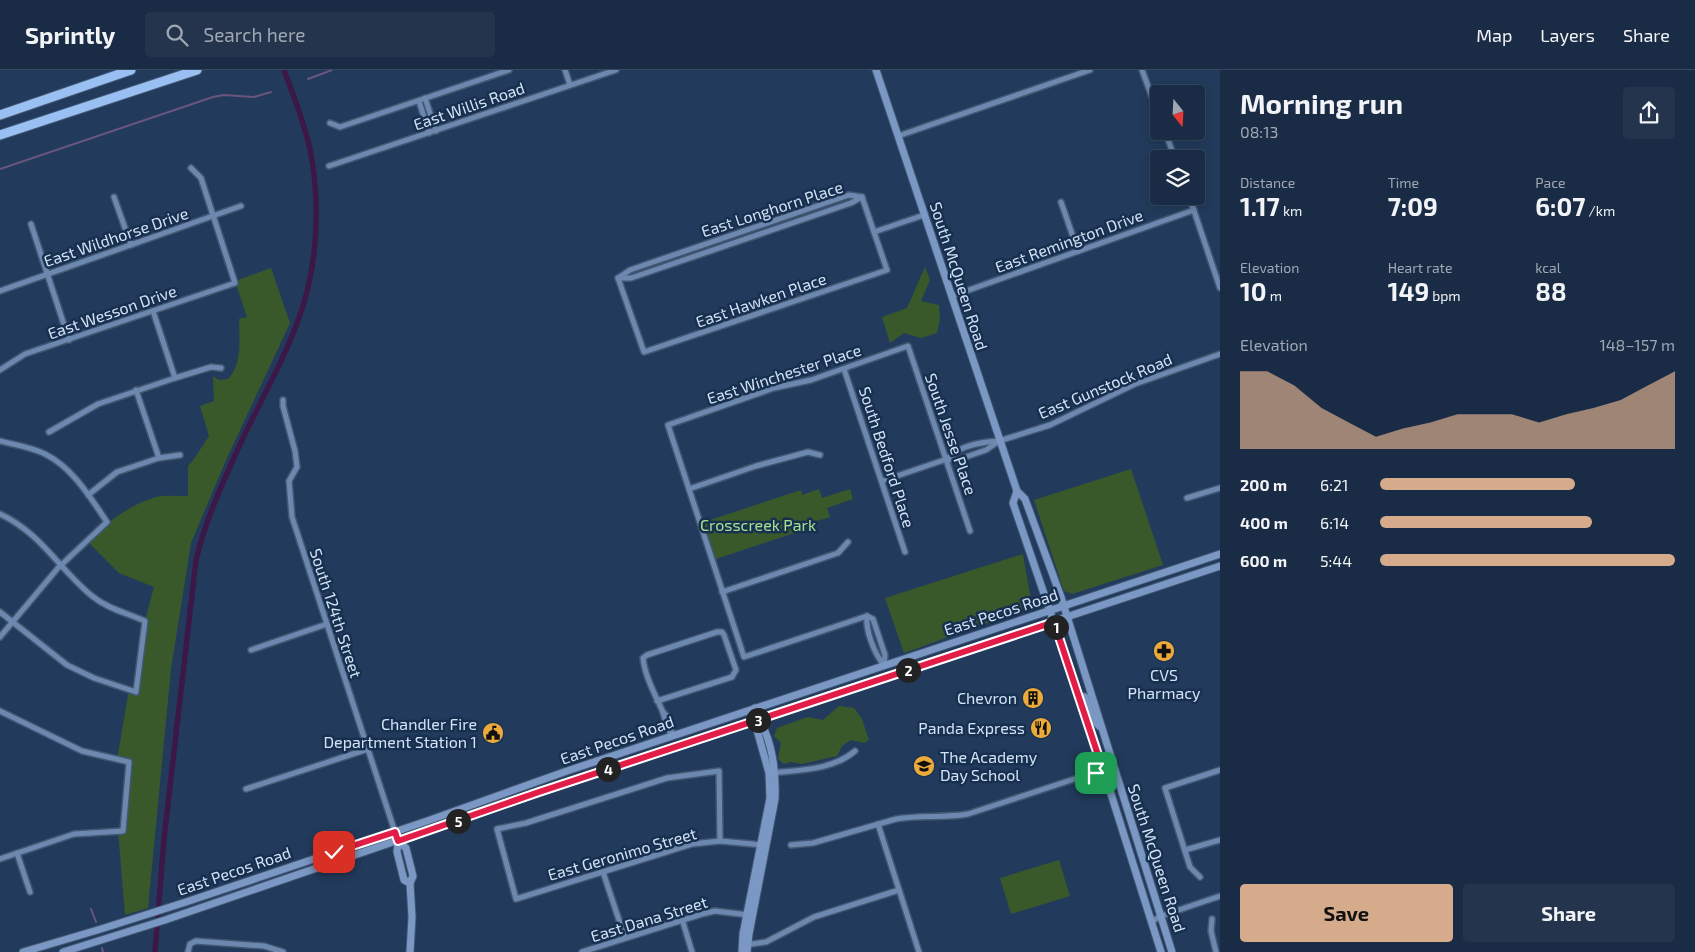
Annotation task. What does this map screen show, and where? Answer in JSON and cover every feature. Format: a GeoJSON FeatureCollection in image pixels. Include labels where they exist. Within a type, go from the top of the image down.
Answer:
{"type":"FeatureCollection","features":[{"type":"Feature","properties":{"kind":"highway"},"geometry":{"type":"LineString","coordinates":[[0,115],[131,70]]}},
{"type":"Feature","properties":{"kind":"highway"},"geometry":{"type":"LineString","coordinates":[[0,135],[197,70]]}},
{"type":"Feature","properties":{"kind":"highway"},"geometry":{"type":"LineString","coordinates":[[0,110],[37,103]]}},
{"type":"Feature","properties":{"kind":"highway"},"geometry":{"type":"LineString","coordinates":[[0,142],[24,127]]}},
{"type":"Feature","properties":{"kind":"main road","name":"South McQueen Road"},"geometry":{"type":"LineString","coordinates":[[876,70],[1016,491],[1025,499],[1064,606],[1172,952]]}},
{"type":"Feature","properties":{"kind":"main road","name":"South McQueen Road"},"geometry":{"type":"LineString","coordinates":[[1016,491],[1013,503],[1079,696],[1161,952]]}},
{"type":"Feature","properties":{"kind":"main road","name":"East Pecos Road"},"geometry":{"type":"LineString","coordinates":[[23,952],[166,908],[395,832],[567,771],[1220,554]]}},
{"type":"Feature","properties":{"kind":"main road","name":"East Pecos Road"},"geometry":{"type":"LineString","coordinates":[[63,952],[165,920],[571,782],[1220,566]]}},
{"type":"Feature","properties":{"kind":"main road"},"geometry":{"type":"LineString","coordinates":[[1159,574],[1163,585]]}},
{"type":"Feature","properties":{"kind":"main road"},"geometry":{"type":"LineString","coordinates":[[909,657],[913,668]]}},
{"type":"Feature","properties":{"kind":"main road"},"geometry":{"type":"LineString","coordinates":[[1079,696],[1085,697],[1092,718],[1102,729]]}},
{"type":"Feature","properties":{"kind":"main road"},"geometry":{"type":"LineString","coordinates":[[745,948],[749,915],[763,845],[775,799],[765,730],[758,720],[755,708]]}},
{"type":"Feature","properties":{"kind":"main road"},"geometry":{"type":"LineString","coordinates":[[672,736],[676,747]]}},
{"type":"Feature","properties":{"kind":"main road"},"geometry":{"type":"LineString","coordinates":[[567,771],[571,782]]}},
{"type":"Feature","properties":{"kind":"main road"},"geometry":{"type":"LineString","coordinates":[[395,832],[398,841],[397,852],[404,880],[410,882],[412,917],[410,952]]}},
{"type":"Feature","properties":{"kind":"street"},"geometry":{"type":"LineString","coordinates":[[330,123],[340,127],[509,70]]}},
{"type":"Feature","properties":{"kind":"street"},"geometry":{"type":"LineString","coordinates":[[565,70],[570,86]]}},
{"type":"Feature","properties":{"kind":"street","name":"East Willis Road"},"geometry":{"type":"LineString","coordinates":[[329,166],[616,70]]}},
{"type":"Feature","properties":{"kind":"street"},"geometry":{"type":"LineString","coordinates":[[898,136],[1090,70]]}},
{"type":"Feature","properties":{"kind":"street"},"geometry":{"type":"LineString","coordinates":[[1142,70],[1150,92]]}},
{"type":"Feature","properties":{"kind":"street"},"geometry":{"type":"LineString","coordinates":[[425,98],[436,131]]}},
{"type":"Feature","properties":{"kind":"street"},"geometry":{"type":"LineString","coordinates":[[418,101],[430,133]]}},
{"type":"Feature","properties":{"kind":"street"},"geometry":{"type":"LineString","coordinates":[[423,114],[430,112]]}},
{"type":"Feature","properties":{"kind":"street"},"geometry":{"type":"LineString","coordinates":[[191,168],[201,178],[214,216]]}},
{"type":"Feature","properties":{"kind":"street","name":"East Longhorn Place"},"geometry":{"type":"LineString","coordinates":[[618,278],[630,270],[849,195],[862,197]]}},
{"type":"Feature","properties":{"kind":"street"},"geometry":{"type":"LineString","coordinates":[[114,197],[131,245]]}},
{"type":"Feature","properties":{"kind":"street"},"geometry":{"type":"LineString","coordinates":[[862,197],[874,232],[924,215]]}},
{"type":"Feature","properties":{"kind":"street","name":"East Longhorn Place"},"geometry":{"type":"LineString","coordinates":[[618,278],[631,278],[786,226],[862,197]]}},
{"type":"Feature","properties":{"kind":"street"},"geometry":{"type":"LineString","coordinates":[[1061,202],[1078,251]]}},
{"type":"Feature","properties":{"kind":"street"},"geometry":{"type":"LineString","coordinates":[[828,203],[831,210]]}},
{"type":"Feature","properties":{"kind":"street"},"geometry":{"type":"LineString","coordinates":[[1192,205],[1220,288]]}},
{"type":"Feature","properties":{"kind":"street","name":"East Wildhorse Drive"},"geometry":{"type":"LineString","coordinates":[[0,291],[241,206]]}},
{"type":"Feature","properties":{"kind":"street","name":"East Remington Drive"},"geometry":{"type":"LineString","coordinates":[[952,296],[1194,210]]}},
{"type":"Feature","properties":{"kind":"street","name":"East Wesson Drive"},"geometry":{"type":"LineString","coordinates":[[0,370],[25,354],[235,283],[214,216]]}},
{"type":"Feature","properties":{"kind":"street"},"geometry":{"type":"LineString","coordinates":[[783,218],[786,226]]}},
{"type":"Feature","properties":{"kind":"street"},"geometry":{"type":"LineString","coordinates":[[31,224],[69,340]]}},
{"type":"Feature","properties":{"kind":"street","name":"East Hawken Place"},"geometry":{"type":"LineString","coordinates":[[618,278],[644,352],[887,270],[874,232]]}},
{"type":"Feature","properties":{"kind":"street"},"geometry":{"type":"LineString","coordinates":[[735,234],[738,242]]}},
{"type":"Feature","properties":{"kind":"street"},"geometry":{"type":"LineString","coordinates":[[690,250],[692,257]]}},
{"type":"Feature","properties":{"kind":"street"},"geometry":{"type":"LineString","coordinates":[[645,265],[648,272]]}},
{"type":"Feature","properties":{"kind":"street"},"geometry":{"type":"LineString","coordinates":[[153,311],[175,378]]}},
{"type":"Feature","properties":{"kind":"street","name":"East Winchester Place"},"geometry":{"type":"LineString","coordinates":[[689,489],[668,425],[774,388],[811,380],[908,346]]}},
{"type":"Feature","properties":{"kind":"street","name":"South Jesse Place"},"geometry":{"type":"LineString","coordinates":[[908,346],[970,531]]}},
{"type":"Feature","properties":{"kind":"street","name":"East Gunstock Road"},"geometry":{"type":"LineString","coordinates":[[882,480],[947,459],[957,460],[986,450],[999,441],[1050,424],[1135,384],[1220,354]]}},
{"type":"Feature","properties":{"kind":"street"},"geometry":{"type":"LineString","coordinates":[[50,432],[98,404],[211,367],[221,368]]}},
{"type":"Feature","properties":{"kind":"street","name":"South Bedford Place"},"geometry":{"type":"LineString","coordinates":[[844,369],[905,552]]}},
{"type":"Feature","properties":{"kind":"street"},"geometry":{"type":"LineString","coordinates":[[136,390],[159,458]]}},
{"type":"Feature","properties":{"kind":"street","name":"South 124th Street"},"geometry":{"type":"LineString","coordinates":[[283,400],[297,467],[289,481],[292,518],[395,832]]}},
{"type":"Feature","properties":{"kind":"street"},"geometry":{"type":"LineString","coordinates":[[0,440],[44,453],[72,474],[108,522],[61,565],[0,637]]}},
{"type":"Feature","properties":{"kind":"street"},"geometry":{"type":"LineString","coordinates":[[820,455],[808,452],[756,466],[689,489],[744,657],[867,616],[866,622],[876,655],[884,665]]}},
{"type":"Feature","properties":{"kind":"street"},"geometry":{"type":"LineString","coordinates":[[88,495],[117,472],[159,458],[180,455]]}},
{"type":"Feature","properties":{"kind":"street"},"geometry":{"type":"LineString","coordinates":[[1187,498],[1220,488]]}},
{"type":"Feature","properties":{"kind":"street"},"geometry":{"type":"LineString","coordinates":[[0,514],[16,521],[35,536],[91,596],[107,607],[145,621],[136,692],[94,678],[67,665],[0,612]]}},
{"type":"Feature","properties":{"kind":"street"},"geometry":{"type":"LineString","coordinates":[[722,592],[838,553],[848,542]]}},
{"type":"Feature","properties":{"kind":"street"},"geometry":{"type":"LineString","coordinates":[[251,650],[327,624]]}},
{"type":"Feature","properties":{"kind":"street"},"geometry":{"type":"LineString","coordinates":[[657,701],[732,677],[735,674],[734,664],[722,632],[647,655],[643,658],[657,701],[662,711],[668,716],[672,727],[672,736]]}},
{"type":"Feature","properties":{"kind":"street"},"geometry":{"type":"LineString","coordinates":[[0,711],[82,751],[129,762],[122,831],[74,834],[0,859]]}},
{"type":"Feature","properties":{"kind":"street"},"geometry":{"type":"LineString","coordinates":[[246,789],[368,749]]}},
{"type":"Feature","properties":{"kind":"street"},"geometry":{"type":"LineString","coordinates":[[772,773],[836,763],[855,751]]}},
{"type":"Feature","properties":{"kind":"street"},"geometry":{"type":"LineString","coordinates":[[791,845],[813,843],[907,817],[968,814],[1114,766]]}},
{"type":"Feature","properties":{"kind":"street"},"geometry":{"type":"LineString","coordinates":[[1200,877],[1190,867],[1166,788],[1220,770]]}},
{"type":"Feature","properties":{"kind":"street","name":"East Geronimo Street"},"geometry":{"type":"LineString","coordinates":[[720,841],[719,771],[667,778],[526,823],[497,830],[516,899],[692,844],[720,841],[763,845]]}},
{"type":"Feature","properties":{"kind":"street"},"geometry":{"type":"LineString","coordinates":[[878,824],[919,952]]}},
{"type":"Feature","properties":{"kind":"street"},"geometry":{"type":"LineString","coordinates":[[1186,850],[1220,840]]}},
{"type":"Feature","properties":{"kind":"street"},"geometry":{"type":"LineString","coordinates":[[17,853],[30,892]]}},
{"type":"Feature","properties":{"kind":"street"},"geometry":{"type":"LineString","coordinates":[[603,872],[625,938]]}},
{"type":"Feature","properties":{"kind":"street"},"geometry":{"type":"LineString","coordinates":[[745,948],[766,942],[814,917],[899,890]]}},
{"type":"Feature","properties":{"kind":"street"},"geometry":{"type":"LineString","coordinates":[[1152,922],[1161,916],[1220,896]]}},
{"type":"Feature","properties":{"kind":"street","name":"East Dana Street"},"geometry":{"type":"LineString","coordinates":[[582,952],[682,919],[715,911],[749,915]]}},
{"type":"Feature","properties":{"kind":"street"},"geometry":{"type":"LineString","coordinates":[[682,919],[692,952]]}},
{"type":"Feature","properties":{"kind":"street"},"geometry":{"type":"LineString","coordinates":[[1212,919],[1211,931],[1216,952]]}},
{"type":"Feature","properties":{"kind":"street"},"geometry":{"type":"LineString","coordinates":[[188,952],[190,944],[196,941],[264,946],[283,952]]}},
{"type":"Feature","properties":{"kind":"green space"},"geometry":{"type":"Polygon","coordinates":[[[925,267],[930,280],[921,301],[939,305],[940,319],[937,333],[921,338],[904,333],[890,343],[882,317],[907,308],[925,267]]]}},
{"type":"Feature","properties":{"kind":"green space"},"geometry":{"type":"Polygon","coordinates":[[[271,268],[290,323],[227,458],[191,543],[171,669],[148,908],[125,915],[118,831],[122,831],[129,762],[117,760],[129,689],[136,692],[145,621],[154,587],[119,573],[87,541],[111,521],[137,504],[156,497],[188,496],[188,466],[209,436],[200,406],[214,401],[213,376],[219,380],[228,379],[233,373],[238,358],[239,319],[247,317],[235,281],[271,268]]]}},
{"type":"Feature","properties":{"kind":"green space"},"geometry":{"type":"Polygon","coordinates":[[[1131,469],[1163,565],[1072,594],[1064,591],[1034,500],[1131,469]]]}},
{"type":"Feature","properties":{"kind":"green space","name":"Crosscreek Park"},"geometry":{"type":"Polygon","coordinates":[[[819,489],[822,498],[850,489],[853,499],[827,508],[830,517],[814,522],[815,526],[713,560],[701,523],[801,490],[802,495],[819,489]]]}},
{"type":"Feature","properties":{"kind":"green space"},"geometry":{"type":"Polygon","coordinates":[[[1023,554],[1032,606],[1001,615],[990,622],[904,653],[885,598],[1023,554]]]}},
{"type":"Feature","properties":{"kind":"green space"},"geometry":{"type":"Polygon","coordinates":[[[839,706],[854,708],[862,719],[869,740],[864,743],[851,740],[842,746],[837,756],[802,764],[791,762],[784,764],[778,759],[781,743],[774,736],[777,728],[808,717],[823,720],[839,706]]]}},
{"type":"Feature","properties":{"kind":"green space"},"geometry":{"type":"Polygon","coordinates":[[[1059,860],[1070,896],[1011,914],[1000,878],[1059,860]]]}},
{"type":"Feature","properties":{"kind":"waterway"},"geometry":{"type":"LineString","coordinates":[[155,952],[164,839],[196,560],[210,514],[222,484],[283,357],[297,323],[312,268],[316,228],[313,168],[305,129],[284,70]]}},
{"type":"Feature","properties":{"kind":"waterway"},"geometry":{"type":"LineString","coordinates":[[308,79],[332,70]]}},
{"type":"Feature","properties":{"kind":"waterway"},"geometry":{"type":"LineString","coordinates":[[0,169],[213,97],[224,95],[254,97],[271,92]]}},
{"type":"Feature","properties":{"kind":"waterway"},"geometry":{"type":"LineString","coordinates":[[91,909],[96,922]]}},
{"type":"Feature","properties":{"kind":"waterway"},"geometry":{"type":"LineString","coordinates":[[102,948],[103,952]]}},
{"type":"Feature","properties":{"kind":"place","name":"CVS Pharmacy"},"geometry":{"type":"Point","coordinates":[1164,651]}},
{"type":"Feature","properties":{"kind":"place","name":"Chevron"},"geometry":{"type":"Point","coordinates":[1033,698]}},
{"type":"Feature","properties":{"kind":"place","name":"Panda Express"},"geometry":{"type":"Point","coordinates":[1041,728]}},
{"type":"Feature","properties":{"kind":"place","name":"Chandler Fire Department Station 1"},"geometry":{"type":"Point","coordinates":[493,733]}},
{"type":"Feature","properties":{"kind":"place","name":"The Academy Day School"},"geometry":{"type":"Point","coordinates":[924,766]}},
{"type":"Feature","properties":{"kind":"route"},"geometry":{"type":"LineString","coordinates":[[334,852],[395,832],[398,841],[539,792],[1054,622],[1103,770],[1096,773]]}}]}
